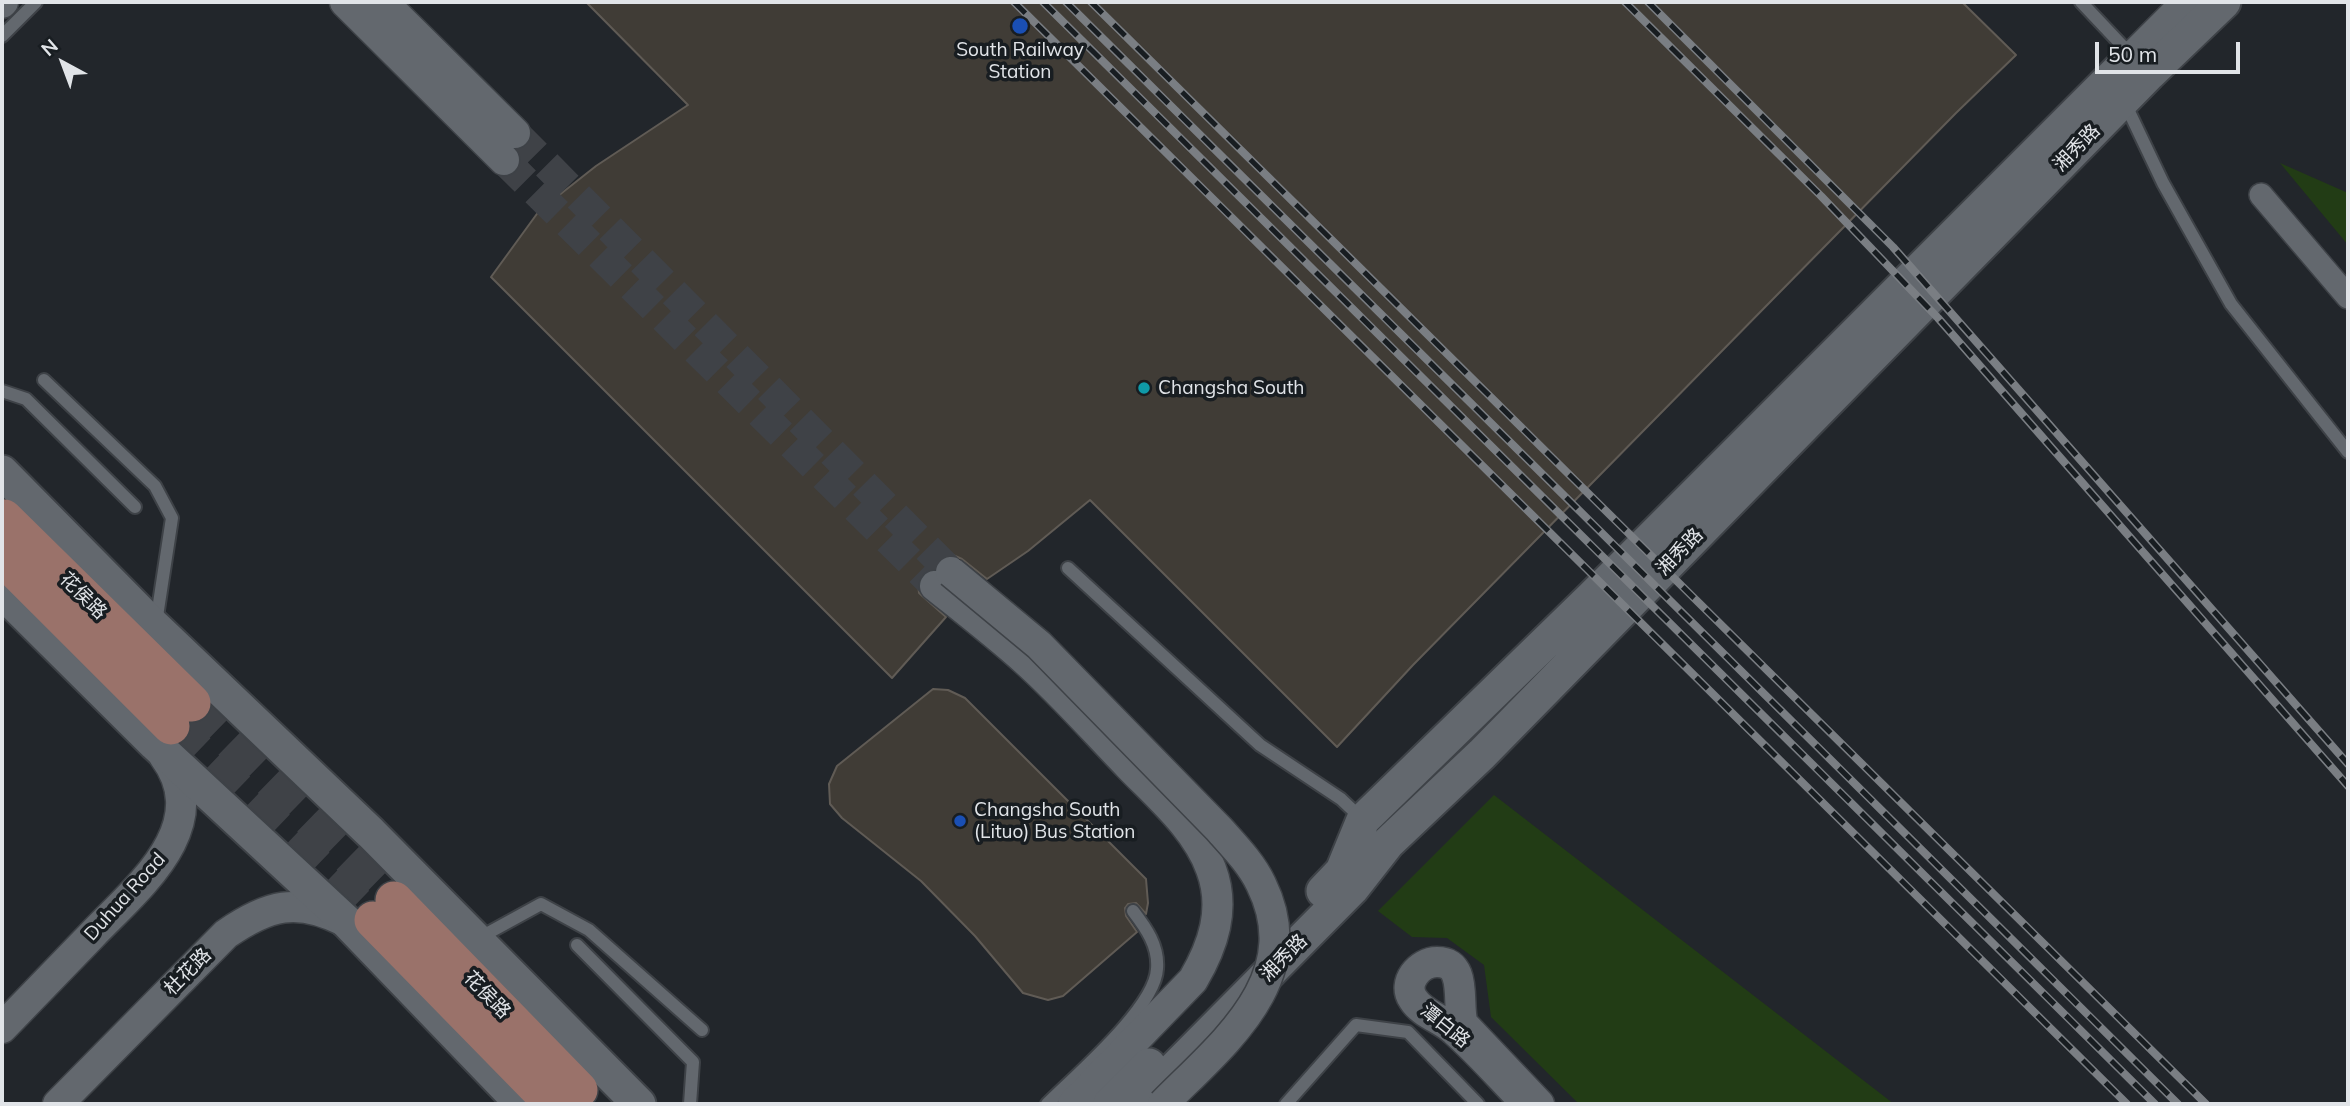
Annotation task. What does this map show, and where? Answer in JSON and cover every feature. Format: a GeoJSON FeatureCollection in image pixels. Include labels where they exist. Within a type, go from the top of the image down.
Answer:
{"type":"FeatureCollection","features":[{"type":"Feature","properties":{"kind":"main road","name":"湘秀路"},"geometry":{"type":"LineString","coordinates":[[1139,1104],[1352,890],[1375,832],[1482,754],[2124,100],[2141,66],[2224,2]]}},
{"type":"Feature","properties":{"kind":"main road"},"geometry":{"type":"LineString","coordinates":[[1110,1104],[1342,871],[1592,597],[2141,66]]}},
{"type":"Feature","properties":{"kind":"main road"},"geometry":{"type":"LineString","coordinates":[[2,472],[155,627],[371,833],[639,1104]]}},
{"type":"Feature","properties":{"kind":"main road","name":"花侯路"},"geometry":{"type":"LineString","coordinates":[[4,518],[173,725]]}},
{"type":"Feature","properties":{"kind":"main road","name":"花侯路"},"geometry":{"type":"LineString","coordinates":[[2,557],[173,725]]}},
{"type":"Feature","properties":{"kind":"main road"},"geometry":{"type":"LineString","coordinates":[[2,592],[173,725],[371,914],[523,1104]]}},
{"type":"Feature","properties":{"kind":"main road","name":"花侯路"},"geometry":{"type":"LineString","coordinates":[[371,914],[566,1097]]}},
{"type":"Feature","properties":{"kind":"street"},"geometry":{"type":"LineString","coordinates":[[345,2],[504,160]]}},
{"type":"Feature","properties":{"kind":"street"},"geometry":{"type":"LineString","coordinates":[[383,2],[515,133]]}},
{"type":"Feature","properties":{"kind":"street"},"geometry":{"type":"LineString","coordinates":[[2141,66],[2187,2]]}},
{"type":"Feature","properties":{"kind":"street"},"geometry":{"type":"LineString","coordinates":[[2261,195],[2348,297]]}},
{"type":"Feature","properties":{"kind":"street"},"geometry":{"type":"LineString","coordinates":[[1073,1104],[1193,980],[1200,969],[1215,936],[1217,903],[1212,870],[1202,849],[1187,829],[1145,783],[943,579],[1048,654],[1219,829],[1245,859],[1261,883],[1270,909],[1275,938],[1266,983],[1250,1012],[1163,1104]]}},
{"type":"Feature","properties":{"kind":"street","name":"Duhua Road"},"geometry":{"type":"LineString","coordinates":[[2,1028],[159,865],[177,828],[182,796],[177,778],[173,725]]}},
{"type":"Feature","properties":{"kind":"street","name":"杜花路"},"geometry":{"type":"LineString","coordinates":[[58,1104],[226,934],[246,920],[271,910],[310,907],[327,912],[371,914]]}},
{"type":"Feature","properties":{"kind":"street","name":"潭白路"},"geometry":{"type":"LineString","coordinates":[[1435,962],[1443,963],[1457,974],[1461,990],[1459,1010],[1463,1024],[1528,1103],[1456,1031],[1413,1001],[1410,986],[1412,975],[1418,969],[1435,962]]}},
{"type":"Feature","properties":{"kind":"lane"},"geometry":{"type":"LineString","coordinates":[[2,36],[36,2]]}},
{"type":"Feature","properties":{"kind":"lane"},"geometry":{"type":"LineString","coordinates":[[2081,2],[2141,66]]}},
{"type":"Feature","properties":{"kind":"lane"},"geometry":{"type":"LineString","coordinates":[[2124,100],[2163,183],[2231,304],[2348,452]]}},
{"type":"Feature","properties":{"kind":"lane"},"geometry":{"type":"LineString","coordinates":[[44,380],[155,486],[172,518],[155,627]]}},
{"type":"Feature","properties":{"kind":"lane"},"geometry":{"type":"LineString","coordinates":[[2,391],[26,399],[135,507]]}},
{"type":"Feature","properties":{"kind":"lane"},"geometry":{"type":"LineString","coordinates":[[1068,568],[1260,745],[1341,799],[1375,832]]}},
{"type":"Feature","properties":{"kind":"lane"},"geometry":{"type":"LineString","coordinates":[[477,939],[541,904],[589,930],[702,1030]]}},
{"type":"Feature","properties":{"kind":"lane"},"geometry":{"type":"LineString","coordinates":[[1047,1104],[1138,1011],[1152,989],[1157,970],[1155,949],[1148,931],[1133,911]]}},
{"type":"Feature","properties":{"kind":"lane"},"geometry":{"type":"LineString","coordinates":[[577,945],[693,1062],[690,1104]]}},
{"type":"Feature","properties":{"kind":"lane"},"geometry":{"type":"LineString","coordinates":[[1286,1104],[1356,1025],[1408,1032],[1478,1104]]}},
{"type":"Feature","properties":{"kind":"green space"},"geometry":{"type":"Polygon","coordinates":[[[2280,163],[2348,193],[2348,245],[2280,163]]]}},
{"type":"Feature","properties":{"kind":"green space"},"geometry":{"type":"Polygon","coordinates":[[[1494,795],[1894,1104],[1579,1104],[1491,1017],[1484,965],[1447,938],[1412,937],[1378,911],[1494,795]]]}},
{"type":"Feature","properties":{"kind":"building","name":"Changsha South"},"geometry":{"type":"Polygon","coordinates":[[[586,2],[1962,2],[2016,55],[1413,665],[1337,747],[1090,500],[1028,551],[987,579],[953,555],[944,556],[937,561],[934,569],[922,575],[918,584],[919,593],[946,617],[892,678],[491,277],[539,211],[596,166],[688,105],[586,2]]]}},
{"type":"Feature","properties":{"kind":"building"},"geometry":{"type":"Polygon","coordinates":[[[933,689],[948,690],[965,698],[1146,879],[1146,914],[1136,903],[1128,904],[1125,908],[1126,916],[1137,932],[1063,996],[1048,1000],[1023,993],[975,936],[921,881],[842,818],[830,804],[829,784],[837,766],[933,689]]]}},
{"type":"Feature","properties":{"kind":"tunnel"},"geometry":{"type":"LineString","coordinates":[[515,133],[951,572]]}},
{"type":"Feature","properties":{"kind":"tunnel"},"geometry":{"type":"LineString","coordinates":[[504,160],[935,586]]}},
{"type":"Feature","properties":{"kind":"tunnel"},"geometry":{"type":"LineString","coordinates":[[192,703],[394,900]]}},
{"type":"Feature","properties":{"kind":"tunnel"},"geometry":{"type":"LineString","coordinates":[[171,726],[373,920]]}},
{"type":"Feature","properties":{"kind":"railway"},"geometry":{"type":"LineString","coordinates":[[1014,2],[2127,1104]]}},
{"type":"Feature","properties":{"kind":"railway"},"geometry":{"type":"LineString","coordinates":[[1043,2],[2155,1104]]}},
{"type":"Feature","properties":{"kind":"railway"},"geometry":{"type":"LineString","coordinates":[[1066,2],[2178,1104]]}},
{"type":"Feature","properties":{"kind":"railway"},"geometry":{"type":"LineString","coordinates":[[1091,2],[2206,1104]]}},
{"type":"Feature","properties":{"kind":"railway"},"geometry":{"type":"LineString","coordinates":[[1625,2],[1821,196],[1938,318],[2348,786]]}},
{"type":"Feature","properties":{"kind":"railway"},"geometry":{"type":"LineString","coordinates":[[1648,2],[1893,247],[2348,764]]}},
{"type":"Feature","properties":{"kind":"place","name":"South Railway Station"},"geometry":{"type":"Point","coordinates":[1020,26]}},
{"type":"Feature","properties":{"kind":"place","name":"Changsha South"},"geometry":{"type":"Point","coordinates":[1144,388]}},
{"type":"Feature","properties":{"kind":"place","name":"Changsha South (Lituo) Bus Station"},"geometry":{"type":"Point","coordinates":[960,821]}}]}
